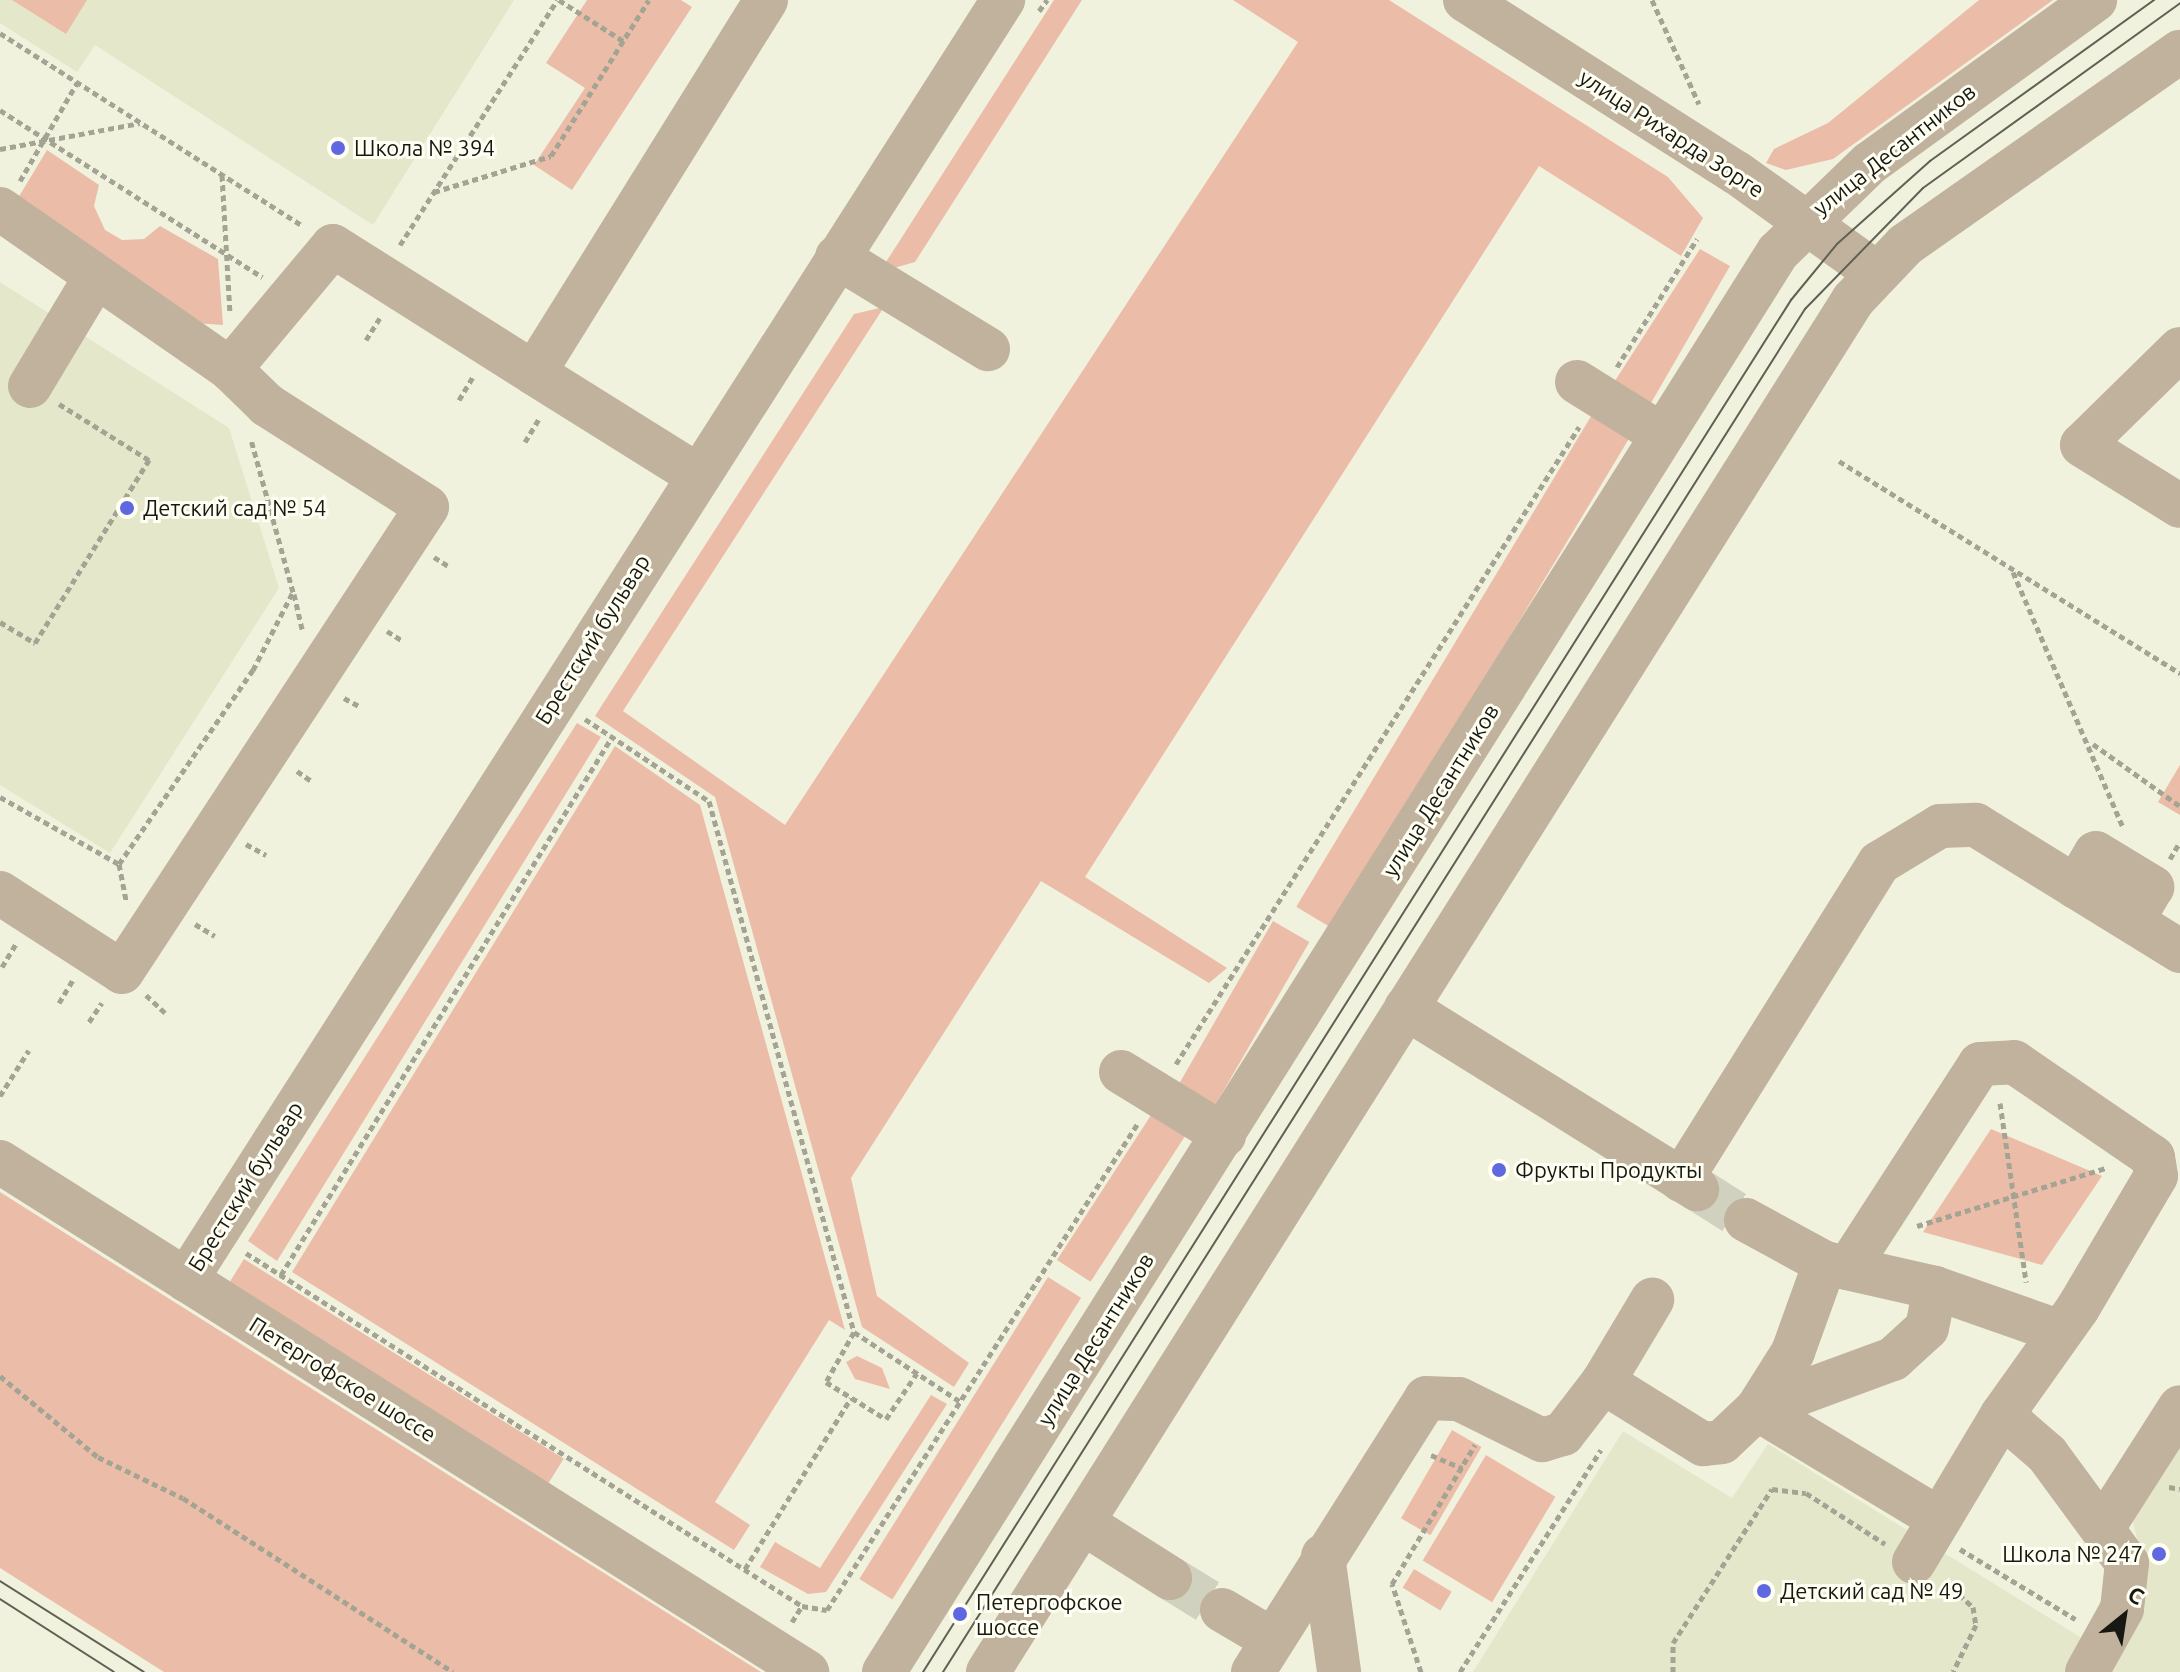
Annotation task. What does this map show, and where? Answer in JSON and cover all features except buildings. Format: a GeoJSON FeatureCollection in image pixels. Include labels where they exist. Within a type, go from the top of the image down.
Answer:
{"type":"FeatureCollection","features":[{"type":"Feature","properties":{"kind":"street"},"geometry":{"type":"LineString","coordinates":[[534,373],[766,0]]}},
{"type":"Feature","properties":{"kind":"street","name":"Брестский бульвар"},"geometry":{"type":"LineString","coordinates":[[186,1280],[1003,0]]}},
{"type":"Feature","properties":{"kind":"street","name":"улица Рихарда Зорге"},"geometry":{"type":"LineString","coordinates":[[1465,0],[1804,220],[1875,272]]}},
{"type":"Feature","properties":{"kind":"street","name":"улица Десантников"},"geometry":{"type":"LineString","coordinates":[[884,1672],[1662,435],[1804,220],[1870,163],[2095,0]]}},
{"type":"Feature","properties":{"kind":"street"},"geometry":{"type":"LineString","coordinates":[[988,1672],[1875,272],[2180,52]]}},
{"type":"Feature","properties":{"kind":"street"},"geometry":{"type":"LineString","coordinates":[[0,893],[122,972],[427,507],[267,405],[230,369],[1,210]]}},
{"type":"Feature","properties":{"kind":"street"},"geometry":{"type":"LineString","coordinates":[[230,369],[333,246],[697,475]]}},
{"type":"Feature","properties":{"kind":"street"},"geometry":{"type":"LineString","coordinates":[[837,257],[988,349]]}},
{"type":"Feature","properties":{"kind":"street"},"geometry":{"type":"LineString","coordinates":[[30,386],[96,276]]}},
{"type":"Feature","properties":{"kind":"street"},"geometry":{"type":"LineString","coordinates":[[2180,349],[2082,445],[2180,506]]}},
{"type":"Feature","properties":{"kind":"street"},"geometry":{"type":"LineString","coordinates":[[1591,391],[1662,435]]}},
{"type":"Feature","properties":{"kind":"street"},"geometry":{"type":"LineString","coordinates":[[1406,1008],[1689,1184],[1879,863],[1940,826],[1976,825],[2180,951]]}},
{"type":"Feature","properties":{"kind":"street"},"geometry":{"type":"LineString","coordinates":[[2076,887],[2096,853],[2152,887],[2132,921]]}},
{"type":"Feature","properties":{"kind":"street"},"geometry":{"type":"LineString","coordinates":[[1618,1391],[1703,1444],[1741,1431],[1793,1352],[1836,1266],[1877,1225],[1968,1079],[1998,1058],[2141,1143],[2166,1152],[2156,1176],[2078,1308],[2042,1324],[2002,1415],[1914,1562]]}},
{"type":"Feature","properties":{"kind":"street"},"geometry":{"type":"LineString","coordinates":[[1121,1072],[1224,1135]]}},
{"type":"Feature","properties":{"kind":"street","name":"Петергофское шоссе"},"geometry":{"type":"LineString","coordinates":[[0,1162],[807,1672]]}},
{"type":"Feature","properties":{"kind":"street"},"geometry":{"type":"LineString","coordinates":[[1746,1220],[1836,1266],[1935,1288],[2042,1324]]}},
{"type":"Feature","properties":{"kind":"street"},"geometry":{"type":"LineString","coordinates":[[1757,1409],[1893,1359],[1927,1328],[1935,1288]]}},
{"type":"Feature","properties":{"kind":"street"},"geometry":{"type":"LineString","coordinates":[[1222,1610],[1262,1656],[1426,1398],[1459,1399],[1542,1440],[1563,1434],[1618,1391],[1652,1300]]}},
{"type":"Feature","properties":{"kind":"street"},"geometry":{"type":"LineString","coordinates":[[2104,1526],[2180,1407]]}},
{"type":"Feature","properties":{"kind":"street"},"geometry":{"type":"LineString","coordinates":[[1757,1409],[1939,1519]]}},
{"type":"Feature","properties":{"kind":"street"},"geometry":{"type":"LineString","coordinates":[[2002,1415],[2027,1431],[2104,1526],[2127,1563],[2130,1587],[2087,1672]]}},
{"type":"Feature","properties":{"kind":"street"},"geometry":{"type":"LineString","coordinates":[[1083,1523],[1170,1578]]}},
{"type":"Feature","properties":{"kind":"street"},"geometry":{"type":"LineString","coordinates":[[1323,1556],[1339,1672]]}},
{"type":"Feature","properties":{"kind":"path"},"geometry":{"type":"LineString","coordinates":[[380,276],[558,0],[623,41]]}},
{"type":"Feature","properties":{"kind":"path"},"geometry":{"type":"LineString","coordinates":[[434,192],[551,156],[649,0]]}},
{"type":"Feature","properties":{"kind":"path"},"geometry":{"type":"LineString","coordinates":[[1652,0],[1702,108]]}},
{"type":"Feature","properties":{"kind":"path"},"geometry":{"type":"LineString","coordinates":[[0,33],[316,234]]}},
{"type":"Feature","properties":{"kind":"path"},"geometry":{"type":"LineString","coordinates":[[1,210],[77,83]]}},
{"type":"Feature","properties":{"kind":"path"},"geometry":{"type":"LineString","coordinates":[[0,110],[276,286]]}},
{"type":"Feature","properties":{"kind":"path"},"geometry":{"type":"LineString","coordinates":[[0,149],[141,123]]}},
{"type":"Feature","properties":{"kind":"path"},"geometry":{"type":"LineString","coordinates":[[222,175],[228,255],[230,369]]}},
{"type":"Feature","properties":{"kind":"path"},"geometry":{"type":"LineString","coordinates":[[1173,1069],[1591,391],[1697,239]]}},
{"type":"Feature","properties":{"kind":"path"},"geometry":{"type":"LineString","coordinates":[[0,622],[35,643],[149,460],[30,386]]}},
{"type":"Feature","properties":{"kind":"path"},"geometry":{"type":"LineString","coordinates":[[135,953],[119,864],[253,670],[293,592],[247,424]]}},
{"type":"Feature","properties":{"kind":"path"},"geometry":{"type":"LineString","coordinates":[[1839,461],[2180,673]]}},
{"type":"Feature","properties":{"kind":"path"},"geometry":{"type":"LineString","coordinates":[[2012,571],[2091,743],[2129,844],[2124,870]]}},
{"type":"Feature","properties":{"kind":"path"},"geometry":{"type":"LineString","coordinates":[[577,713],[709,801],[854,1332],[961,1402]]}},
{"type":"Feature","properties":{"kind":"path"},"geometry":{"type":"LineString","coordinates":[[281,1275],[612,737]]}},
{"type":"Feature","properties":{"kind":"path"},"geometry":{"type":"LineString","coordinates":[[2091,743],[2180,806]]}},
{"type":"Feature","properties":{"kind":"path"},"geometry":{"type":"LineString","coordinates":[[0,797],[119,864]]}},
{"type":"Feature","properties":{"kind":"path"},"geometry":{"type":"LineString","coordinates":[[0,1096],[29,1050]]}},
{"type":"Feature","properties":{"kind":"path"},"geometry":{"type":"LineString","coordinates":[[1998,1058],[2014,1198],[2042,1324]]}},
{"type":"Feature","properties":{"kind":"path"},"geometry":{"type":"LineString","coordinates":[[242,1250],[802,1606],[827,1610],[1142,1117]]}},
{"type":"Feature","properties":{"kind":"path"},"geometry":{"type":"LineString","coordinates":[[1877,1225],[1933,1227],[2014,1198],[2166,1152]]}},
{"type":"Feature","properties":{"kind":"path"},"geometry":{"type":"LineString","coordinates":[[854,1332],[825,1377],[851,1398],[890,1417],[917,1373]]}},
{"type":"Feature","properties":{"kind":"path"},"geometry":{"type":"LineString","coordinates":[[0,1376],[98,1457],[183,1498],[453,1672]]}},
{"type":"Feature","properties":{"kind":"path"},"geometry":{"type":"LineString","coordinates":[[1460,1672],[1618,1391]]}},
{"type":"Feature","properties":{"kind":"path"},"geometry":{"type":"LineString","coordinates":[[745,1569],[851,1398]]}},
{"type":"Feature","properties":{"kind":"path"},"geometry":{"type":"LineString","coordinates":[[1421,1672],[1392,1584],[1476,1444]]}},
{"type":"Feature","properties":{"kind":"path"},"geometry":{"type":"LineString","coordinates":[[1673,1672],[1673,1643],[1772,1489],[1806,1493],[1914,1562],[1973,1607],[1971,1643],[1953,1672]]}},
{"type":"Feature","properties":{"kind":"path"},"geometry":{"type":"LineString","coordinates":[[790,1624],[802,1606]]}},
{"type":"Feature","properties":{"kind":"shaded area","name":"Школа № 394"},"geometry":{"type":"Polygon","coordinates":[[[0,0],[514,0],[373,225],[95,45],[77,72],[0,23],[0,0]]]}},
{"type":"Feature","properties":{"kind":"shaded area"},"geometry":{"type":"Polygon","coordinates":[[[12,0],[87,0],[66,34],[12,0]]]}},
{"type":"Feature","properties":{"kind":"shaded area"},"geometry":{"type":"Polygon","coordinates":[[[587,0],[681,0],[692,7],[572,190],[534,165],[585,88],[546,63],[587,0]]]}},
{"type":"Feature","properties":{"kind":"shaded area"},"geometry":{"type":"Polygon","coordinates":[[[1054,0],[1082,0],[915,262],[894,268],[886,262],[1054,0]]]}},
{"type":"Feature","properties":{"kind":"shaded area"},"geometry":{"type":"Polygon","coordinates":[[[1233,0],[1389,0],[1668,177],[1703,218],[1681,256],[1539,166],[1085,877],[1227,968],[1209,983],[1041,881],[851,1178],[877,1296],[969,1363],[954,1387],[862,1327],[715,797],[595,716],[854,314],[884,307],[623,711],[785,825],[1298,42],[1233,0]]]}},
{"type":"Feature","properties":{"kind":"shaded area"},"geometry":{"type":"Polygon","coordinates":[[[1979,0],[2053,0],[1833,159],[1786,170],[1766,163],[1774,149],[1828,123],[1979,0]]]}},
{"type":"Feature","properties":{"kind":"shaded area"},"geometry":{"type":"Polygon","coordinates":[[[47,150],[99,185],[94,206],[105,230],[122,240],[144,239],[160,226],[218,259],[223,325],[194,323],[12,208],[47,150]]]}},
{"type":"Feature","properties":{"kind":"shaded area"},"geometry":{"type":"Polygon","coordinates":[[[1700,249],[1730,266],[1647,410],[1609,390],[1700,249]]]}},
{"type":"Feature","properties":{"kind":"shaded area","name":"Детский сад № 54"},"geometry":{"type":"Polygon","coordinates":[[[0,282],[229,428],[279,588],[110,853],[0,785],[0,282]]]}},
{"type":"Feature","properties":{"kind":"shaded area"},"geometry":{"type":"Polygon","coordinates":[[[1596,408],[1634,431],[1334,930],[1296,907],[1596,408]]]}},
{"type":"Feature","properties":{"kind":"shaded area"},"geometry":{"type":"Polygon","coordinates":[[[577,723],[601,737],[277,1261],[248,1241],[577,723]]]}},
{"type":"Feature","properties":{"kind":"shaded area"},"geometry":{"type":"Polygon","coordinates":[[[615,746],[700,805],[845,1330],[829,1320],[715,1502],[750,1525],[734,1550],[292,1272],[615,746]]]}},
{"type":"Feature","properties":{"kind":"shaded area"},"geometry":{"type":"Polygon","coordinates":[[[2180,765],[2180,815],[2158,802],[2180,765]]]}},
{"type":"Feature","properties":{"kind":"shaded area"},"geometry":{"type":"Polygon","coordinates":[[[1273,921],[1309,942],[1214,1107],[1178,1086],[1273,921]]]}},
{"type":"Feature","properties":{"kind":"shaded area"},"geometry":{"type":"Polygon","coordinates":[[[1155,1109],[1189,1131],[1091,1282],[1057,1260],[1155,1109]]]}},
{"type":"Feature","properties":{"kind":"shaded area"},"geometry":{"type":"Polygon","coordinates":[[[1991,1129],[2102,1176],[2042,1265],[1923,1232],[1991,1129]]]}},
{"type":"Feature","properties":{"kind":"shaded area"},"geometry":{"type":"Polygon","coordinates":[[[0,1192],[761,1672],[164,1672],[0,1568],[0,1192]]]}},
{"type":"Feature","properties":{"kind":"shaded area"},"geometry":{"type":"Polygon","coordinates":[[[244,1259],[564,1459],[544,1491],[224,1291],[244,1259]]]}},
{"type":"Feature","properties":{"kind":"shaded area"},"geometry":{"type":"Polygon","coordinates":[[[1048,1277],[1081,1298],[892,1600],[859,1579],[1048,1277]]]}},
{"type":"Feature","properties":{"kind":"shaded area"},"geometry":{"type":"Polygon","coordinates":[[[857,1356],[882,1368],[890,1389],[855,1379],[846,1362],[857,1356]]]}},
{"type":"Feature","properties":{"kind":"shaded area"},"geometry":{"type":"Polygon","coordinates":[[[931,1395],[947,1404],[826,1592],[808,1594],[760,1567],[775,1542],[820,1568],[931,1395]]]}},
{"type":"Feature","properties":{"kind":"shaded area"},"geometry":{"type":"Polygon","coordinates":[[[1452,1430],[1481,1447],[1430,1535],[1401,1518],[1452,1430]]]}},
{"type":"Feature","properties":{"kind":"shaded area","name":"Детский сад № 49"},"geometry":{"type":"Polygon","coordinates":[[[1623,1431],[1732,1498],[1768,1444],[2085,1640],[2066,1672],[1473,1672],[1623,1431]]]}},
{"type":"Feature","properties":{"kind":"shaded area","name":"Школа № 247"},"geometry":{"type":"Polygon","coordinates":[[[2180,1432],[2180,1672],[2102,1672],[2146,1578],[2129,1505],[2180,1432]]]}},
{"type":"Feature","properties":{"kind":"shaded area"},"geometry":{"type":"Polygon","coordinates":[[[1486,1455],[1555,1497],[1492,1602],[1423,1560],[1486,1455]]]}},
{"type":"Feature","properties":{"kind":"shaded area"},"geometry":{"type":"Polygon","coordinates":[[[1414,1569],[1452,1592],[1440,1611],[1403,1588],[1414,1569]]]}},
{"type":"Feature","properties":{"kind":"tunnel"},"geometry":{"type":"LineString","coordinates":[[1697,1189],[1746,1220]]}},
{"type":"Feature","properties":{"kind":"tunnel"},"geometry":{"type":"LineString","coordinates":[[1170,1578],[1222,1610]]}},
{"type":"Feature","properties":{"kind":"tram line"},"geometry":{"type":"LineString","coordinates":[[923,1672],[1791,300],[1837,244],[1930,161],[2154,0]]}},
{"type":"Feature","properties":{"kind":"tram line"},"geometry":{"type":"LineString","coordinates":[[943,1672],[1805,309],[1923,188],[2180,3]]}},
{"type":"Feature","properties":{"kind":"tram line"},"geometry":{"type":"LineString","coordinates":[[0,1581],[144,1672]]}},
{"type":"Feature","properties":{"kind":"tram line"},"geometry":{"type":"LineString","coordinates":[[0,1599],[114,1672]]}},
{"type":"Feature","properties":{"kind":"place","name":"Школа № 394"},"geometry":{"type":"Point","coordinates":[338,148]}},
{"type":"Feature","properties":{"kind":"place","name":"Детский сад № 54"},"geometry":{"type":"Point","coordinates":[127,508]}},
{"type":"Feature","properties":{"kind":"place","name":"Фрукты Продукты"},"geometry":{"type":"Point","coordinates":[1499,1170]}},
{"type":"Feature","properties":{"kind":"place","name":"Школа № 247"},"geometry":{"type":"Point","coordinates":[2159,1554]}},
{"type":"Feature","properties":{"kind":"place","name":"Детский сад № 49"},"geometry":{"type":"Point","coordinates":[1764,1591]}},
{"type":"Feature","properties":{"kind":"place","name":"Петергофское шоссе"},"geometry":{"type":"Point","coordinates":[960,1614]}}]}
